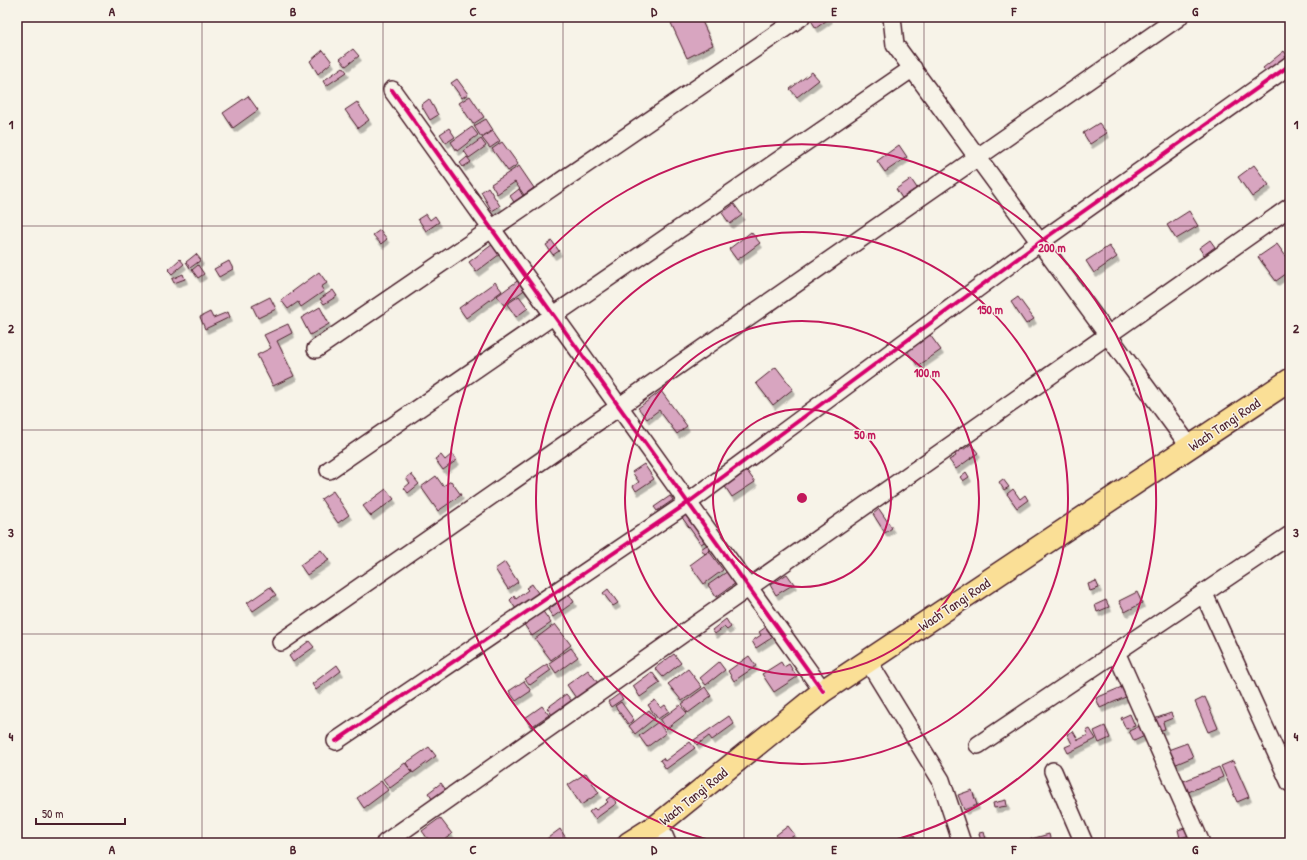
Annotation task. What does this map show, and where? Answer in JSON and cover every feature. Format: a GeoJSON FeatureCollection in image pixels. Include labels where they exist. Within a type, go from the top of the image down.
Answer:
{"type":"FeatureCollection","features":[{"type":"Feature","properties":{"kind":"main road","name":"Wach Tangi Road"},"geometry":{"type":"LineString","coordinates":[[629,843],[663,834],[823,691],[1290,380]]}},
{"type":"Feature","properties":{"kind":"street"},"geometry":{"type":"LineString","coordinates":[[316,349],[801,17]]}},
{"type":"Feature","properties":{"kind":"street"},"geometry":{"type":"LineString","coordinates":[[892,17],[895,45],[1190,447]]}},
{"type":"Feature","properties":{"kind":"street"},"geometry":{"type":"LineString","coordinates":[[281,642],[1179,17]]}},
{"type":"Feature","properties":{"kind":"street"},"geometry":{"type":"LineString","coordinates":[[336,741],[689,502],[1040,242],[1290,65]]}},
{"type":"Feature","properties":{"kind":"street"},"geometry":{"type":"LineString","coordinates":[[329,470],[913,68]]}},
{"type":"Feature","properties":{"kind":"street"},"geometry":{"type":"LineString","coordinates":[[392,90],[619,407],[689,502],[823,691]]}},
{"type":"Feature","properties":{"kind":"street"},"geometry":{"type":"LineString","coordinates":[[385,843],[1290,207]]}},
{"type":"Feature","properties":{"kind":"street"},"geometry":{"type":"LineString","coordinates":[[978,745],[1290,535]]}},
{"type":"Feature","properties":{"kind":"street"},"geometry":{"type":"LineString","coordinates":[[1204,594],[1290,782]]}},
{"type":"Feature","properties":{"kind":"street"},"geometry":{"type":"LineString","coordinates":[[1116,652],[1201,843]]}},
{"type":"Feature","properties":{"kind":"street"},"geometry":{"type":"LineString","coordinates":[[868,661],[941,780],[962,843]]}},
{"type":"Feature","properties":{"kind":"street"},"geometry":{"type":"LineString","coordinates":[[1053,771],[1084,843]]}},
{"type":"Feature","properties":{"kind":"building"},"geometry":{"type":"Polygon","coordinates":[[[683,17],[700,17],[713,45],[687,58],[671,23],[683,17]]]}},
{"type":"Feature","properties":{"kind":"building"},"geometry":{"type":"Polygon","coordinates":[[[812,17],[830,18],[816,28],[810,19],[812,17]]]}},
{"type":"Feature","properties":{"kind":"building"},"geometry":{"type":"Polygon","coordinates":[[[353,49],[359,56],[346,66],[340,59],[353,49]]]}},
{"type":"Feature","properties":{"kind":"building"},"geometry":{"type":"Polygon","coordinates":[[[323,50],[332,62],[318,74],[310,61],[323,50]]]}},
{"type":"Feature","properties":{"kind":"building"},"geometry":{"type":"Polygon","coordinates":[[[1284,51],[1289,58],[1268,74],[1263,68],[1284,51]]]}},
{"type":"Feature","properties":{"kind":"building"},"geometry":{"type":"Polygon","coordinates":[[[343,67],[347,72],[326,86],[323,81],[343,67]]]}},
{"type":"Feature","properties":{"kind":"building"},"geometry":{"type":"Polygon","coordinates":[[[812,72],[819,80],[797,97],[790,89],[812,72]]]}},
{"type":"Feature","properties":{"kind":"building"},"geometry":{"type":"Polygon","coordinates":[[[457,79],[468,94],[462,98],[451,83],[457,79]]]}},
{"type":"Feature","properties":{"kind":"building"},"geometry":{"type":"Polygon","coordinates":[[[248,96],[258,110],[233,128],[223,113],[248,96]]]}},
{"type":"Feature","properties":{"kind":"building"},"geometry":{"type":"Polygon","coordinates":[[[470,96],[484,117],[473,124],[459,103],[470,96]]]}},
{"type":"Feature","properties":{"kind":"building"},"geometry":{"type":"Polygon","coordinates":[[[429,99],[438,115],[430,120],[421,105],[429,99]]]}},
{"type":"Feature","properties":{"kind":"building"},"geometry":{"type":"Polygon","coordinates":[[[357,102],[369,120],[358,128],[345,110],[357,102]]]}},
{"type":"Feature","properties":{"kind":"building"},"geometry":{"type":"Polygon","coordinates":[[[486,119],[493,130],[481,137],[474,126],[486,119]]]}},
{"type":"Feature","properties":{"kind":"building"},"geometry":{"type":"Polygon","coordinates":[[[1099,123],[1107,133],[1090,144],[1083,133],[1099,123]]]}},
{"type":"Feature","properties":{"kind":"building"},"geometry":{"type":"Polygon","coordinates":[[[472,127],[478,135],[457,151],[451,142],[472,127]]]}},
{"type":"Feature","properties":{"kind":"building"},"geometry":{"type":"Polygon","coordinates":[[[449,128],[455,137],[446,143],[440,134],[449,128]]]}},
{"type":"Feature","properties":{"kind":"building"},"geometry":{"type":"Polygon","coordinates":[[[493,131],[500,141],[490,148],[482,138],[493,131]]]}},
{"type":"Feature","properties":{"kind":"building"},"geometry":{"type":"Polygon","coordinates":[[[481,139],[486,146],[469,158],[464,151],[481,139]]]}},
{"type":"Feature","properties":{"kind":"building"},"geometry":{"type":"Polygon","coordinates":[[[502,142],[518,164],[508,171],[492,149],[502,142]]]}},
{"type":"Feature","properties":{"kind":"building"},"geometry":{"type":"Polygon","coordinates":[[[899,145],[907,157],[885,172],[877,161],[899,145]]]}},
{"type":"Feature","properties":{"kind":"building"},"geometry":{"type":"Polygon","coordinates":[[[467,157],[471,162],[463,167],[460,163],[467,157]]]}},
{"type":"Feature","properties":{"kind":"building"},"geometry":{"type":"Polygon","coordinates":[[[1254,165],[1269,185],[1252,197],[1238,177],[1254,165]]]}},
{"type":"Feature","properties":{"kind":"building"},"geometry":{"type":"Polygon","coordinates":[[[519,166],[534,188],[524,195],[515,182],[497,194],[491,184],[519,166]]]}},
{"type":"Feature","properties":{"kind":"building"},"geometry":{"type":"Polygon","coordinates":[[[911,179],[917,188],[902,198],[896,189],[911,179]]]}},
{"type":"Feature","properties":{"kind":"building"},"geometry":{"type":"Polygon","coordinates":[[[488,187],[500,206],[492,211],[481,192],[488,187]]]}},
{"type":"Feature","properties":{"kind":"building"},"geometry":{"type":"Polygon","coordinates":[[[519,189],[523,196],[514,202],[510,196],[519,189]]]}},
{"type":"Feature","properties":{"kind":"building"},"geometry":{"type":"Polygon","coordinates":[[[734,204],[742,215],[730,224],[722,213],[734,204]]]}},
{"type":"Feature","properties":{"kind":"building"},"geometry":{"type":"Polygon","coordinates":[[[1189,211],[1198,226],[1176,239],[1167,225],[1189,211]]]}},
{"type":"Feature","properties":{"kind":"building"},"geometry":{"type":"Polygon","coordinates":[[[426,214],[430,220],[435,216],[439,222],[426,231],[418,219],[426,214]]]}},
{"type":"Feature","properties":{"kind":"building"},"geometry":{"type":"Polygon","coordinates":[[[380,230],[387,239],[381,244],[373,235],[380,230]]]}},
{"type":"Feature","properties":{"kind":"building"},"geometry":{"type":"Polygon","coordinates":[[[751,232],[760,243],[737,260],[729,249],[751,232]]]}},
{"type":"Feature","properties":{"kind":"building"},"geometry":{"type":"Polygon","coordinates":[[[1210,240],[1215,247],[1204,255],[1199,248],[1210,240]]]}},
{"type":"Feature","properties":{"kind":"building"},"geometry":{"type":"Polygon","coordinates":[[[552,241],[559,251],[553,255],[546,245],[552,241]]]}},
{"type":"Feature","properties":{"kind":"building"},"geometry":{"type":"Polygon","coordinates":[[[493,244],[500,254],[476,272],[469,262],[493,244]]]}},
{"type":"Feature","properties":{"kind":"building"},"geometry":{"type":"Polygon","coordinates":[[[1277,244],[1290,262],[1290,271],[1276,281],[1258,257],[1277,244]]]}},
{"type":"Feature","properties":{"kind":"building"},"geometry":{"type":"Polygon","coordinates":[[[1109,246],[1117,257],[1094,273],[1086,261],[1109,246]]]}},
{"type":"Feature","properties":{"kind":"building"},"geometry":{"type":"Polygon","coordinates":[[[196,254],[201,260],[190,268],[186,262],[196,254]]]}},
{"type":"Feature","properties":{"kind":"building"},"geometry":{"type":"Polygon","coordinates":[[[180,259],[184,264],[172,274],[168,270],[180,259]]]}},
{"type":"Feature","properties":{"kind":"building"},"geometry":{"type":"Polygon","coordinates":[[[229,261],[233,269],[219,277],[214,269],[229,261]]]}},
{"type":"Feature","properties":{"kind":"building"},"geometry":{"type":"Polygon","coordinates":[[[198,265],[204,274],[198,278],[192,270],[198,265]]]}},
{"type":"Feature","properties":{"kind":"building"},"geometry":{"type":"Polygon","coordinates":[[[319,272],[327,283],[321,287],[324,291],[301,307],[298,302],[288,309],[281,300],[319,272]]]}},
{"type":"Feature","properties":{"kind":"building"},"geometry":{"type":"Polygon","coordinates":[[[183,274],[185,279],[174,283],[172,279],[183,274]]]}},
{"type":"Feature","properties":{"kind":"building"},"geometry":{"type":"Polygon","coordinates":[[[520,279],[527,288],[504,305],[497,296],[520,279]]]}},
{"type":"Feature","properties":{"kind":"building"},"geometry":{"type":"Polygon","coordinates":[[[495,282],[502,291],[466,318],[459,308],[495,282]]]}},
{"type":"Feature","properties":{"kind":"building"},"geometry":{"type":"Polygon","coordinates":[[[333,290],[337,296],[324,304],[320,299],[333,290]]]}},
{"type":"Feature","properties":{"kind":"building"},"geometry":{"type":"Polygon","coordinates":[[[519,296],[528,308],[516,317],[507,304],[519,296]]]}},
{"type":"Feature","properties":{"kind":"building"},"geometry":{"type":"Polygon","coordinates":[[[270,297],[276,309],[258,318],[252,306],[270,297]]]}},
{"type":"Feature","properties":{"kind":"building"},"geometry":{"type":"Polygon","coordinates":[[[1018,297],[1034,319],[1026,324],[1011,302],[1018,297]]]}},
{"type":"Feature","properties":{"kind":"building"},"geometry":{"type":"Polygon","coordinates":[[[320,307],[329,324],[310,335],[301,318],[320,307]]]}},
{"type":"Feature","properties":{"kind":"building"},"geometry":{"type":"Polygon","coordinates":[[[210,312],[213,318],[228,312],[230,317],[205,329],[200,317],[210,312]]]}},
{"type":"Feature","properties":{"kind":"building"},"geometry":{"type":"Polygon","coordinates":[[[288,324],[292,333],[277,341],[294,376],[273,386],[257,355],[271,348],[264,335],[288,324]]]}},
{"type":"Feature","properties":{"kind":"building"},"geometry":{"type":"Polygon","coordinates":[[[930,335],[941,350],[918,366],[907,351],[930,335]]]}},
{"type":"Feature","properties":{"kind":"building"},"geometry":{"type":"Polygon","coordinates":[[[776,367],[793,389],[773,405],[756,383],[776,367]]]}},
{"type":"Feature","properties":{"kind":"building"},"geometry":{"type":"Polygon","coordinates":[[[661,391],[687,426],[677,434],[659,410],[647,419],[638,408],[661,391]]]}},
{"type":"Feature","properties":{"kind":"building"},"geometry":{"type":"Polygon","coordinates":[[[971,444],[978,453],[956,469],[949,460],[956,456],[954,453],[961,448],[963,450],[971,444]]]}},
{"type":"Feature","properties":{"kind":"building"},"geometry":{"type":"Polygon","coordinates":[[[452,454],[457,460],[443,470],[435,459],[441,455],[445,460],[452,454]]]}},
{"type":"Feature","properties":{"kind":"building"},"geometry":{"type":"Polygon","coordinates":[[[644,464],[654,479],[636,491],[633,486],[639,482],[632,472],[644,464]]]}},
{"type":"Feature","properties":{"kind":"building"},"geometry":{"type":"Polygon","coordinates":[[[745,468],[755,482],[732,497],[722,482],[745,468]]]}},
{"type":"Feature","properties":{"kind":"building"},"geometry":{"type":"Polygon","coordinates":[[[966,472],[969,477],[963,481],[960,477],[966,472]]]}},
{"type":"Feature","properties":{"kind":"building"},"geometry":{"type":"Polygon","coordinates":[[[411,474],[419,484],[408,493],[404,488],[410,483],[406,478],[411,474]]]}},
{"type":"Feature","properties":{"kind":"building"},"geometry":{"type":"Polygon","coordinates":[[[436,476],[443,486],[451,481],[461,495],[438,511],[421,487],[436,476]]]}},
{"type":"Feature","properties":{"kind":"building"},"geometry":{"type":"Polygon","coordinates":[[[1003,479],[1009,487],[1004,490],[999,482],[1003,479]]]}},
{"type":"Feature","properties":{"kind":"building"},"geometry":{"type":"Polygon","coordinates":[[[386,489],[394,499],[371,516],[363,506],[386,489]]]}},
{"type":"Feature","properties":{"kind":"building"},"geometry":{"type":"Polygon","coordinates":[[[1013,489],[1020,499],[1025,495],[1028,500],[1017,508],[1007,494],[1013,489]]]}},
{"type":"Feature","properties":{"kind":"building"},"geometry":{"type":"Polygon","coordinates":[[[333,491],[349,515],[338,523],[321,499],[333,491]]]}},
{"type":"Feature","properties":{"kind":"building"},"geometry":{"type":"Polygon","coordinates":[[[670,496],[673,500],[657,511],[654,507],[670,496]]]}},
{"type":"Feature","properties":{"kind":"building"},"geometry":{"type":"Polygon","coordinates":[[[879,509],[892,528],[885,533],[873,514],[879,509]]]}},
{"type":"Feature","properties":{"kind":"building"},"geometry":{"type":"Polygon","coordinates":[[[689,511],[709,539],[701,544],[681,516],[689,511]]]}},
{"type":"Feature","properties":{"kind":"building"},"geometry":{"type":"Polygon","coordinates":[[[711,542],[714,547],[705,554],[701,549],[711,542]]]}},
{"type":"Feature","properties":{"kind":"building"},"geometry":{"type":"Polygon","coordinates":[[[321,550],[329,560],[307,575],[300,565],[321,550]]]}},
{"type":"Feature","properties":{"kind":"building"},"geometry":{"type":"Polygon","coordinates":[[[709,551],[723,570],[704,584],[690,565],[709,551]]]}},
{"type":"Feature","properties":{"kind":"building"},"geometry":{"type":"Polygon","coordinates":[[[505,562],[518,582],[508,589],[495,569],[505,562]]]}},
{"type":"Feature","properties":{"kind":"building"},"geometry":{"type":"Polygon","coordinates":[[[728,571],[736,583],[716,597],[708,585],[728,571]]]}},
{"type":"Feature","properties":{"kind":"building"},"geometry":{"type":"Polygon","coordinates":[[[787,574],[794,584],[776,595],[770,585],[787,574]]]}},
{"type":"Feature","properties":{"kind":"building"},"geometry":{"type":"Polygon","coordinates":[[[1096,581],[1099,588],[1090,591],[1088,584],[1096,581]]]}},
{"type":"Feature","properties":{"kind":"building"},"geometry":{"type":"Polygon","coordinates":[[[532,584],[538,593],[516,609],[510,600],[514,596],[516,599],[528,590],[526,588],[532,584]]]}},
{"type":"Feature","properties":{"kind":"building"},"geometry":{"type":"Polygon","coordinates":[[[270,587],[276,595],[253,611],[247,603],[270,587]]]}},
{"type":"Feature","properties":{"kind":"building"},"geometry":{"type":"Polygon","coordinates":[[[608,589],[618,603],[613,606],[603,593],[608,589]]]}},
{"type":"Feature","properties":{"kind":"building"},"geometry":{"type":"Polygon","coordinates":[[[1137,592],[1142,603],[1125,612],[1119,601],[1137,592]]]}},
{"type":"Feature","properties":{"kind":"building"},"geometry":{"type":"Polygon","coordinates":[[[569,594],[574,602],[553,617],[548,610],[569,594]]]}},
{"type":"Feature","properties":{"kind":"building"},"geometry":{"type":"Polygon","coordinates":[[[1106,600],[1109,607],[1097,612],[1095,605],[1106,600]]]}},
{"type":"Feature","properties":{"kind":"building"},"geometry":{"type":"Polygon","coordinates":[[[542,610],[551,623],[532,636],[523,623],[542,610]]]}},
{"type":"Feature","properties":{"kind":"building"},"geometry":{"type":"Polygon","coordinates":[[[726,619],[731,627],[727,630],[724,627],[715,634],[712,630],[726,619]]]}},
{"type":"Feature","properties":{"kind":"building"},"geometry":{"type":"Polygon","coordinates":[[[555,624],[571,645],[551,660],[535,639],[555,624]]]}},
{"type":"Feature","properties":{"kind":"building"},"geometry":{"type":"Polygon","coordinates":[[[766,627],[773,637],[756,648],[752,641],[761,635],[759,632],[766,627]]]}},
{"type":"Feature","properties":{"kind":"building"},"geometry":{"type":"Polygon","coordinates":[[[309,641],[314,647],[293,662],[289,656],[309,641]]]}},
{"type":"Feature","properties":{"kind":"building"},"geometry":{"type":"Polygon","coordinates":[[[571,648],[578,657],[556,673],[549,663],[571,648]]]}},
{"type":"Feature","properties":{"kind":"building"},"geometry":{"type":"Polygon","coordinates":[[[674,654],[681,663],[663,677],[655,668],[674,654]]]}},
{"type":"Feature","properties":{"kind":"building"},"geometry":{"type":"Polygon","coordinates":[[[749,656],[756,666],[734,681],[728,671],[749,656]]]}},
{"type":"Feature","properties":{"kind":"building"},"geometry":{"type":"Polygon","coordinates":[[[719,662],[725,670],[706,685],[700,678],[719,662]]]}},
{"type":"Feature","properties":{"kind":"building"},"geometry":{"type":"Polygon","coordinates":[[[781,662],[784,667],[789,664],[797,677],[774,692],[762,674],[781,662]]]}},
{"type":"Feature","properties":{"kind":"building"},"geometry":{"type":"Polygon","coordinates":[[[547,664],[551,670],[530,685],[525,679],[547,664]]]}},
{"type":"Feature","properties":{"kind":"building"},"geometry":{"type":"Polygon","coordinates":[[[337,665],[341,671],[316,690],[312,684],[337,665]]]}},
{"type":"Feature","properties":{"kind":"building"},"geometry":{"type":"Polygon","coordinates":[[[688,669],[702,687],[682,701],[668,684],[688,669]]]}},
{"type":"Feature","properties":{"kind":"building"},"geometry":{"type":"Polygon","coordinates":[[[588,670],[598,683],[576,698],[567,685],[588,670]]]}},
{"type":"Feature","properties":{"kind":"building"},"geometry":{"type":"Polygon","coordinates":[[[652,672],[660,683],[640,697],[633,686],[652,672]]]}},
{"type":"Feature","properties":{"kind":"building"},"geometry":{"type":"Polygon","coordinates":[[[524,681],[531,691],[516,701],[509,691],[524,681]]]}},
{"type":"Feature","properties":{"kind":"building"},"geometry":{"type":"Polygon","coordinates":[[[1124,686],[1128,696],[1100,708],[1096,698],[1124,686]]]}},
{"type":"Feature","properties":{"kind":"building"},"geometry":{"type":"Polygon","coordinates":[[[705,687],[711,696],[688,713],[682,704],[705,687]]]}},
{"type":"Feature","properties":{"kind":"building"},"geometry":{"type":"Polygon","coordinates":[[[566,694],[572,701],[553,716],[547,708],[566,694]]]}},
{"type":"Feature","properties":{"kind":"building"},"geometry":{"type":"Polygon","coordinates":[[[619,694],[623,699],[611,707],[608,702],[619,694]]]}},
{"type":"Feature","properties":{"kind":"building"},"geometry":{"type":"Polygon","coordinates":[[[1205,697],[1218,728],[1208,732],[1195,702],[1205,697]]]}},
{"type":"Feature","properties":{"kind":"building"},"geometry":{"type":"Polygon","coordinates":[[[655,700],[661,708],[665,705],[669,711],[658,719],[648,705],[655,700]]]}},
{"type":"Feature","properties":{"kind":"building"},"geometry":{"type":"Polygon","coordinates":[[[621,702],[634,720],[628,724],[615,706],[621,702]]]}},
{"type":"Feature","properties":{"kind":"building"},"geometry":{"type":"Polygon","coordinates":[[[680,705],[687,713],[666,729],[660,720],[680,705]]]}},
{"type":"Feature","properties":{"kind":"building"},"geometry":{"type":"Polygon","coordinates":[[[542,706],[549,715],[531,727],[525,718],[542,706]]]}},
{"type":"Feature","properties":{"kind":"building"},"geometry":{"type":"Polygon","coordinates":[[[649,710],[655,718],[635,734],[629,726],[649,710]]]}},
{"type":"Feature","properties":{"kind":"building"},"geometry":{"type":"Polygon","coordinates":[[[1171,713],[1173,718],[1163,722],[1165,729],[1158,731],[1154,719],[1171,713]]]}},
{"type":"Feature","properties":{"kind":"building"},"geometry":{"type":"Polygon","coordinates":[[[1130,714],[1135,726],[1126,729],[1121,718],[1130,714]]]}},
{"type":"Feature","properties":{"kind":"building"},"geometry":{"type":"Polygon","coordinates":[[[729,716],[734,724],[712,740],[709,736],[697,745],[694,740],[729,716]]]}},
{"type":"Feature","properties":{"kind":"building"},"geometry":{"type":"Polygon","coordinates":[[[658,722],[666,733],[647,747],[639,736],[658,722]]]}},
{"type":"Feature","properties":{"kind":"building"},"geometry":{"type":"Polygon","coordinates":[[[1144,724],[1149,734],[1134,741],[1129,731],[1144,724]]]}},
{"type":"Feature","properties":{"kind":"building"},"geometry":{"type":"Polygon","coordinates":[[[1105,726],[1110,738],[1099,743],[1094,731],[1105,726]]]}},
{"type":"Feature","properties":{"kind":"building"},"geometry":{"type":"Polygon","coordinates":[[[1090,729],[1096,739],[1068,753],[1065,747],[1072,744],[1067,734],[1073,731],[1078,740],[1088,735],[1086,731],[1090,729]]]}},
{"type":"Feature","properties":{"kind":"building"},"geometry":{"type":"Polygon","coordinates":[[[690,742],[695,748],[666,769],[660,760],[663,758],[665,761],[690,742]]]}},
{"type":"Feature","properties":{"kind":"building"},"geometry":{"type":"Polygon","coordinates":[[[1187,743],[1193,757],[1174,765],[1168,750],[1187,743]]]}},
{"type":"Feature","properties":{"kind":"building"},"geometry":{"type":"Polygon","coordinates":[[[429,747],[436,756],[413,773],[406,763],[429,747]]]}},
{"type":"Feature","properties":{"kind":"building"},"geometry":{"type":"Polygon","coordinates":[[[1233,761],[1249,797],[1237,802],[1221,766],[1233,761]]]}},
{"type":"Feature","properties":{"kind":"building"},"geometry":{"type":"Polygon","coordinates":[[[405,763],[412,772],[390,788],[383,779],[405,763]]]}},
{"type":"Feature","properties":{"kind":"building"},"geometry":{"type":"Polygon","coordinates":[[[1219,767],[1223,777],[1186,793],[1181,782],[1219,767]]]}},
{"type":"Feature","properties":{"kind":"building"},"geometry":{"type":"Polygon","coordinates":[[[586,773],[599,793],[581,805],[568,785],[586,773]]]}},
{"type":"Feature","properties":{"kind":"building"},"geometry":{"type":"Polygon","coordinates":[[[381,781],[388,790],[364,808],[357,798],[381,781]]]}},
{"type":"Feature","properties":{"kind":"building"},"geometry":{"type":"Polygon","coordinates":[[[441,783],[446,790],[433,800],[428,793],[441,783]]]}},
{"type":"Feature","properties":{"kind":"building"},"geometry":{"type":"Polygon","coordinates":[[[972,790],[977,805],[964,810],[958,795],[972,790]]]}},
{"type":"Feature","properties":{"kind":"building"},"geometry":{"type":"Polygon","coordinates":[[[611,796],[617,803],[595,819],[589,812],[594,808],[596,810],[608,802],[606,800],[611,796]]]}},
{"type":"Feature","properties":{"kind":"building"},"geometry":{"type":"Polygon","coordinates":[[[1006,800],[1007,806],[994,808],[993,803],[1006,800]]]}},
{"type":"Feature","properties":{"kind":"building"},"geometry":{"type":"Polygon","coordinates":[[[440,818],[452,834],[440,843],[431,843],[422,831],[440,818]]]}},
{"type":"Feature","properties":{"kind":"building"},"geometry":{"type":"Polygon","coordinates":[[[788,826],[795,835],[782,843],[776,835],[788,826]]]}},
{"type":"Feature","properties":{"kind":"building"},"geometry":{"type":"Polygon","coordinates":[[[1188,827],[1191,835],[1180,838],[1178,830],[1188,827]]]}},
{"type":"Feature","properties":{"kind":"building"},"geometry":{"type":"Polygon","coordinates":[[[560,829],[566,838],[560,843],[541,843],[560,829]]]}},
{"type":"Feature","properties":{"kind":"building"},"geometry":{"type":"Polygon","coordinates":[[[984,832],[987,843],[981,843],[979,833],[984,832]]]}},
{"type":"Feature","properties":{"kind":"building"},"geometry":{"type":"Polygon","coordinates":[[[1049,834],[1051,842],[1025,843],[1024,841],[1049,834]]]}},
{"type":"Feature","properties":{"kind":"building"},"geometry":{"type":"Polygon","coordinates":[[[914,835],[918,843],[905,843],[903,840],[914,835]]]}},
{"type":"Feature","properties":{"kind":"cycle path"},"geometry":{"type":"LineString","coordinates":[[336,741],[689,502],[1040,242],[1290,65]]}},
{"type":"Feature","properties":{"kind":"cycle path"},"geometry":{"type":"LineString","coordinates":[[392,90],[823,691]]}}]}
